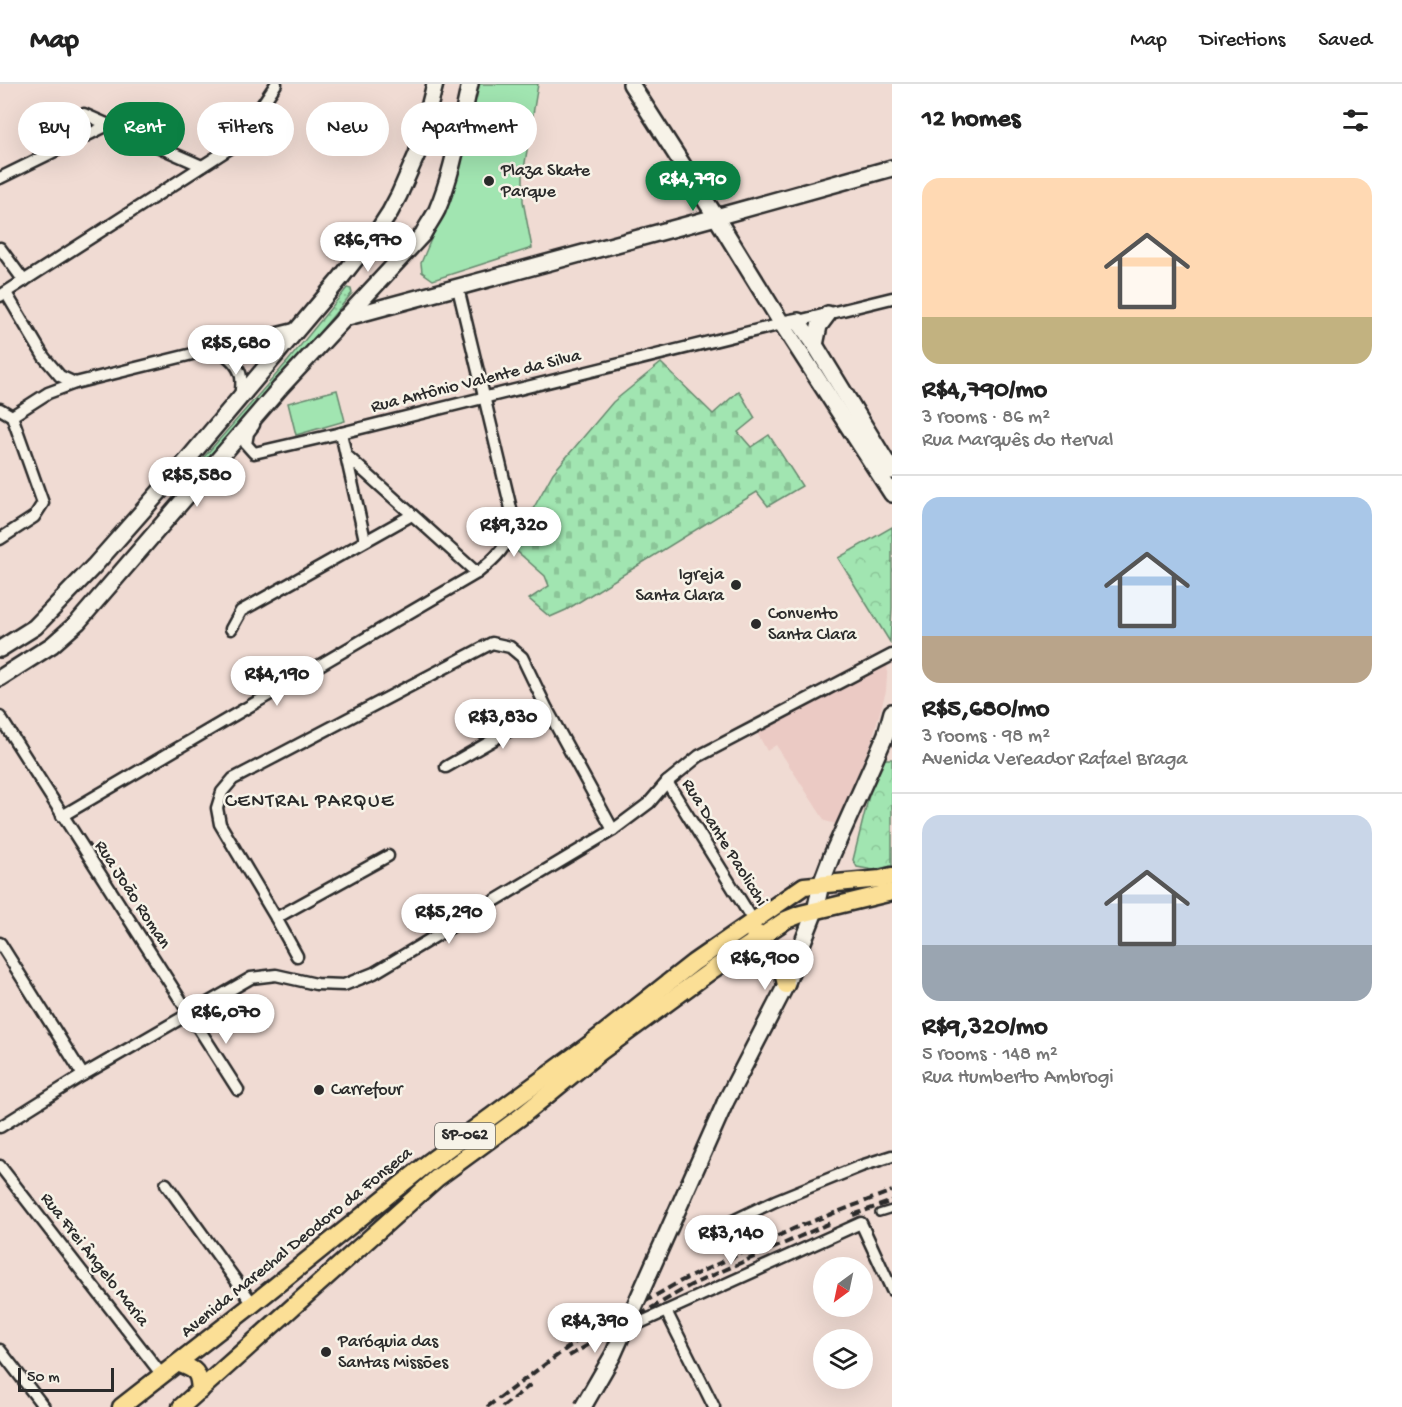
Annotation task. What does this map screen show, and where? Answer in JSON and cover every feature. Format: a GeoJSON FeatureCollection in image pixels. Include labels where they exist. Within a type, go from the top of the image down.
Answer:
{"type":"FeatureCollection","features":[{"type":"Feature","properties":{"kind":"main road"},"geometry":{"type":"LineString","coordinates":[[0,649],[35,627],[94,566],[340,279],[379,229],[399,195],[417,154],[435,84]]}},
{"type":"Feature","properties":{"kind":"main road"},"geometry":{"type":"LineString","coordinates":[[0,678],[52,645],[78,622],[280,388],[423,234],[436,212],[455,154],[471,84]]}},
{"type":"Feature","properties":{"kind":"main road"},"geometry":{"type":"LineString","coordinates":[[631,84],[782,324],[890,482]]}},
{"type":"Feature","properties":{"kind":"main road"},"geometry":{"type":"LineString","coordinates":[[344,318],[892,168]]}},
{"type":"Feature","properties":{"kind":"main road"},"geometry":{"type":"LineString","coordinates":[[340,279],[356,285],[361,299]]}},
{"type":"Feature","properties":{"kind":"main road"},"geometry":{"type":"LineString","coordinates":[[815,345],[819,326],[828,314]]}},
{"type":"Feature","properties":{"kind":"main road"},"geometry":{"type":"LineString","coordinates":[[782,324],[798,321],[815,345],[890,482]]}},
{"type":"Feature","properties":{"kind":"main road"},"geometry":{"type":"LineString","coordinates":[[132,522],[118,551],[120,556],[126,559],[132,558]]}},
{"type":"Feature","properties":{"kind":"main road"},"geometry":{"type":"LineString","coordinates":[[92,606],[105,577],[104,570],[94,566]]}},
{"type":"Feature","properties":{"kind":"main road"},"geometry":{"type":"LineString","coordinates":[[583,1407],[613,1355],[725,1103],[786,985],[815,911],[821,884],[832,855],[889,735],[892,712]]}},
{"type":"Feature","properties":{"kind":"main road","name":"SP-062"},"geometry":{"type":"LineString","coordinates":[[821,884],[892,876]]}},
{"type":"Feature","properties":{"kind":"main road","name":"Avenida Marechal Deodoro da Fonseca"},"geometry":{"type":"LineString","coordinates":[[121,1407],[178,1364],[428,1163],[594,1042],[693,963],[804,886],[821,884]]}},
{"type":"Feature","properties":{"kind":"main road","name":"SP-062"},"geometry":{"type":"LineString","coordinates":[[815,911],[892,891]]}},
{"type":"Feature","properties":{"kind":"main road","name":"Avenida Marechal Deodoro da Fonseca"},"geometry":{"type":"LineString","coordinates":[[181,1407],[437,1178],[519,1118],[600,1052],[712,970],[786,920],[815,911]]}},
{"type":"Feature","properties":{"kind":"main road"},"geometry":{"type":"LineString","coordinates":[[754,922],[755,941],[774,955],[779,962],[784,971],[786,985]]}},
{"type":"Feature","properties":{"kind":"main road"},"geometry":{"type":"LineString","coordinates":[[329,1243],[337,1251],[338,1257],[333,1271]]}},
{"type":"Feature","properties":{"kind":"main road"},"geometry":{"type":"LineString","coordinates":[[178,1364],[197,1372],[200,1391]]}},
{"type":"Feature","properties":{"kind":"street"},"geometry":{"type":"LineString","coordinates":[[75,383],[60,376],[44,357],[3,295],[232,147],[276,84]]}},
{"type":"Feature","properties":{"kind":"street"},"geometry":{"type":"LineString","coordinates":[[0,178],[103,127]]}},
{"type":"Feature","properties":{"kind":"street"},"geometry":{"type":"LineString","coordinates":[[179,156],[202,166]]}},
{"type":"Feature","properties":{"kind":"street"},"geometry":{"type":"LineString","coordinates":[[0,248],[24,281]]}},
{"type":"Feature","properties":{"kind":"street"},"geometry":{"type":"LineString","coordinates":[[62,816],[477,573],[493,561],[501,551],[509,539],[514,521],[458,288]]}},
{"type":"Feature","properties":{"kind":"street"},"geometry":{"type":"LineString","coordinates":[[798,321],[892,298]]}},
{"type":"Feature","properties":{"kind":"street","name":"Rua Antônio Valente da Silva"},"geometry":{"type":"LineString","coordinates":[[280,388],[248,433],[246,444],[254,453],[782,324]]}},
{"type":"Feature","properties":{"kind":"street"},"geometry":{"type":"LineString","coordinates":[[12,416],[48,393],[75,383],[298,328]]}},
{"type":"Feature","properties":{"kind":"street"},"geometry":{"type":"LineString","coordinates":[[216,348],[237,367],[241,377],[240,397]]}},
{"type":"Feature","properties":{"kind":"street"},"geometry":{"type":"LineString","coordinates":[[0,409],[12,416],[43,503],[34,517],[0,539]]}},
{"type":"Feature","properties":{"kind":"street"},"geometry":{"type":"LineString","coordinates":[[341,433],[365,540]]}},
{"type":"Feature","properties":{"kind":"street"},"geometry":{"type":"LineString","coordinates":[[346,455],[477,573]]}},
{"type":"Feature","properties":{"kind":"street"},"geometry":{"type":"LineString","coordinates":[[231,629],[241,611],[412,515]]}},
{"type":"Feature","properties":{"kind":"street"},"geometry":{"type":"LineString","coordinates":[[297,956],[220,824],[217,808],[222,792],[233,779],[492,644],[510,647],[522,657],[547,709],[613,831]]}},
{"type":"Feature","properties":{"kind":"street"},"geometry":{"type":"LineString","coordinates":[[0,1126],[251,978],[276,975],[316,984],[344,985],[374,973],[613,831],[649,803],[667,782],[699,756],[892,655]]}},
{"type":"Feature","properties":{"kind":"street"},"geometry":{"type":"LineString","coordinates":[[446,766],[547,709]]}},
{"type":"Feature","properties":{"kind":"street","name":"Rua João Roman"},"geometry":{"type":"LineString","coordinates":[[0,717],[238,1090]]}},
{"type":"Feature","properties":{"kind":"street","name":"Rua Dante Paolicchi"},"geometry":{"type":"LineString","coordinates":[[667,782],[754,922]]}},
{"type":"Feature","properties":{"kind":"street"},"geometry":{"type":"LineString","coordinates":[[276,918],[388,856]]}},
{"type":"Feature","properties":{"kind":"street"},"geometry":{"type":"LineString","coordinates":[[0,943],[84,1076]]}},
{"type":"Feature","properties":{"kind":"street"},"geometry":{"type":"LineString","coordinates":[[710,1232],[775,1201],[892,1156]]}},
{"type":"Feature","properties":{"kind":"street","name":"Rua Frei Ângelo Maria"},"geometry":{"type":"LineString","coordinates":[[0,1166],[162,1375]]}},
{"type":"Feature","properties":{"kind":"street"},"geometry":{"type":"LineString","coordinates":[[166,1184],[253,1304]]}},
{"type":"Feature","properties":{"kind":"street"},"geometry":{"type":"LineString","coordinates":[[614,1335],[861,1223],[892,1290]]}},
{"type":"Feature","properties":{"kind":"street"},"geometry":{"type":"LineString","coordinates":[[666,1311],[714,1407]]}},
{"type":"Feature","properties":{"kind":"street"},"geometry":{"type":"LineString","coordinates":[[0,1350],[44,1407]]}},
{"type":"Feature","properties":{"kind":"lane"},"geometry":{"type":"LineString","coordinates":[[879,1213],[892,1209]]}},
{"type":"Feature","properties":{"kind":"shaded area"},"geometry":{"type":"Polygon","coordinates":[[[888,660],[886,691],[871,743],[836,824],[825,821],[776,745],[767,751],[755,729],[888,660]]]}},
{"type":"Feature","properties":{"kind":"green space","name":"Plaza Skate Parque"},"geometry":{"type":"Polygon","coordinates":[[[479,84],[538,84],[535,102],[474,102],[479,84]]]}},
{"type":"Feature","properties":{"kind":"green space","name":"Plaza Skate Parque"},"geometry":{"type":"Polygon","coordinates":[[[461,156],[526,156],[523,175],[523,201],[532,248],[433,280],[422,272],[421,263],[453,187],[461,156]]]}},
{"type":"Feature","properties":{"kind":"green space"},"geometry":{"type":"Polygon","coordinates":[[[347,288],[351,289],[352,293],[273,389],[193,477],[191,472],[288,361],[347,288]]]}},
{"type":"Feature","properties":{"kind":"green space"},"geometry":{"type":"Polygon","coordinates":[[[661,363],[713,414],[739,391],[755,418],[738,432],[751,447],[769,435],[802,486],[768,506],[757,492],[566,610],[550,617],[529,599],[549,586],[545,576],[512,547],[553,473],[613,402],[661,363]]]}},
{"type":"Feature","properties":{"kind":"green space"},"geometry":{"type":"Polygon","coordinates":[[[337,390],[345,421],[296,435],[288,403],[337,390]]]}},
{"type":"Feature","properties":{"kind":"green space"},"geometry":{"type":"Polygon","coordinates":[[[892,527],[892,608],[890,642],[838,558],[892,527]]]}},
{"type":"Feature","properties":{"kind":"green space"},"geometry":{"type":"Polygon","coordinates":[[[878,759],[892,759],[892,866],[873,870],[857,867],[853,860],[878,759]]]}},
{"type":"Feature","properties":{"kind":"railway"},"geometry":{"type":"LineString","coordinates":[[487,1407],[581,1338],[681,1281],[795,1228],[892,1191]]}},
{"type":"Feature","properties":{"kind":"railway"},"geometry":{"type":"LineString","coordinates":[[853,1215],[892,1201]]}},
{"type":"Feature","properties":{"kind":"railway"},"geometry":{"type":"LineString","coordinates":[[569,1356],[691,1285],[830,1223]]}},
{"type":"Feature","properties":{"kind":"railway"},"geometry":{"type":"LineString","coordinates":[[502,1407],[533,1383]]}},
{"type":"Feature","properties":{"kind":"place","name":"Plaza Skate Parque"},"geometry":{"type":"Point","coordinates":[489,181]}},
{"type":"Feature","properties":{"kind":"place","name":"Igreja Santa Clara"},"geometry":{"type":"Point","coordinates":[736,585]}},
{"type":"Feature","properties":{"kind":"place","name":"Convento Santa Clara"},"geometry":{"type":"Point","coordinates":[756,624]}},
{"type":"Feature","properties":{"kind":"place","name":"Carrefour"},"geometry":{"type":"Point","coordinates":[319,1090]}},
{"type":"Feature","properties":{"kind":"place","name":"Paróquia das Santas Missões"},"geometry":{"type":"Point","coordinates":[326,1352]}},
{"type":"Feature","properties":{"kind":"district","name":"CENTRAL PARQUE"},"geometry":{"type":"Point","coordinates":[310,802]}}]}
